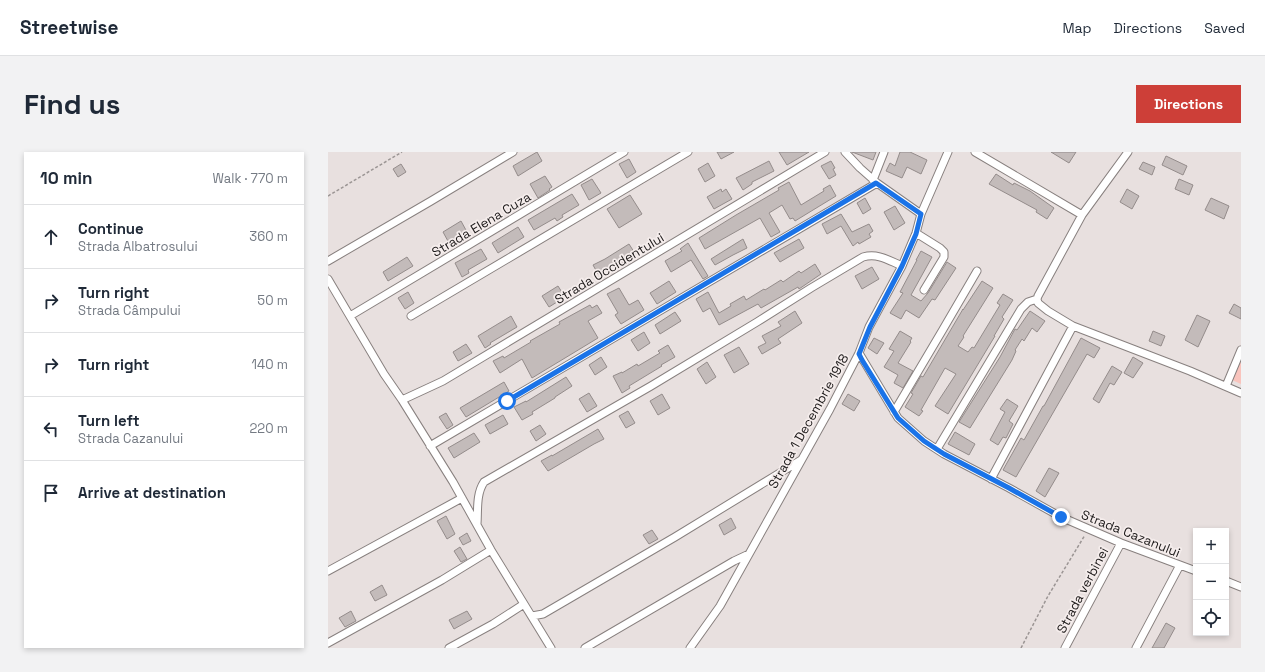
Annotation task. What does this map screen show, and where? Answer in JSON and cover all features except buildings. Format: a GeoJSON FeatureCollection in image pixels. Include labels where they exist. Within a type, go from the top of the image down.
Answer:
{"type":"FeatureCollection","features":[{"type":"Feature","properties":{"kind":"street"},"geometry":{"type":"LineString","coordinates":[[328,261],[513,152]]}},
{"type":"Feature","properties":{"kind":"street","name":"Strada Elena Cuza"},"geometry":{"type":"LineString","coordinates":[[350,316],[624,152]]}},
{"type":"Feature","properties":{"kind":"street"},"geometry":{"type":"LineString","coordinates":[[411,316],[688,152]]}},
{"type":"Feature","properties":{"kind":"street","name":"Strada Occidentului"},"geometry":{"type":"LineString","coordinates":[[402,400],[443,381],[825,152]]}},
{"type":"Feature","properties":{"kind":"street"},"geometry":{"type":"LineString","coordinates":[[845,152],[875,181],[921,214]]}},
{"type":"Feature","properties":{"kind":"street"},"geometry":{"type":"LineString","coordinates":[[430,446],[875,181],[884,152]]}},
{"type":"Feature","properties":{"kind":"street","name":"Strada 1 Decembrie 1918"},"geometry":{"type":"LineString","coordinates":[[690,648],[720,606],[859,354],[870,327],[902,266],[916,234],[921,214],[948,152]]}},
{"type":"Feature","properties":{"kind":"street"},"geometry":{"type":"LineString","coordinates":[[975,152],[1082,214]]}},
{"type":"Feature","properties":{"kind":"street"},"geometry":{"type":"LineString","coordinates":[[936,449],[1021,309],[1028,302],[1037,299],[1082,214],[1128,152]]}},
{"type":"Feature","properties":{"kind":"street"},"geometry":{"type":"LineString","coordinates":[[916,234],[940,248],[944,252],[944,257],[924,290]]}},
{"type":"Feature","properties":{"kind":"street"},"geometry":{"type":"LineString","coordinates":[[477,524],[480,488],[484,482],[651,386],[863,257],[871,255],[877,256],[902,266]]}},
{"type":"Feature","properties":{"kind":"street"},"geometry":{"type":"LineString","coordinates":[[894,412],[977,271]]}},
{"type":"Feature","properties":{"kind":"street"},"geometry":{"type":"LineString","coordinates":[[328,279],[363,341],[402,400],[551,648]]}},
{"type":"Feature","properties":{"kind":"street"},"geometry":{"type":"LineString","coordinates":[[1037,299],[1038,303],[1048,311],[1073,326],[1241,393]]}},
{"type":"Feature","properties":{"kind":"street"},"geometry":{"type":"LineString","coordinates":[[991,479],[1073,326]]}},
{"type":"Feature","properties":{"kind":"street"},"geometry":{"type":"LineString","coordinates":[[1226,386],[1241,350]]}},
{"type":"Feature","properties":{"kind":"street","name":"Strada Cazanului"},"geometry":{"type":"LineString","coordinates":[[859,354],[898,418],[936,449],[1061,517],[1088,530],[1193,570]]}},
{"type":"Feature","properties":{"kind":"street"},"geometry":{"type":"LineString","coordinates":[[532,616],[544,614],[802,459]]}},
{"type":"Feature","properties":{"kind":"street"},"geometry":{"type":"LineString","coordinates":[[328,571],[462,498]]}},
{"type":"Feature","properties":{"kind":"street","name":"Strada verbinei"},"geometry":{"type":"LineString","coordinates":[[1065,648],[1121,543]]}},
{"type":"Feature","properties":{"kind":"street"},"geometry":{"type":"LineString","coordinates":[[328,642],[442,580],[491,550]]}},
{"type":"Feature","properties":{"kind":"street"},"geometry":{"type":"LineString","coordinates":[[585,648],[734,561],[749,554]]}},
{"type":"Feature","properties":{"kind":"street"},"geometry":{"type":"LineString","coordinates":[[1136,648],[1180,565]]}},
{"type":"Feature","properties":{"kind":"street"},"geometry":{"type":"LineString","coordinates":[[1229,582],[1241,587]]}},
{"type":"Feature","properties":{"kind":"street"},"geometry":{"type":"LineString","coordinates":[[449,648],[493,624],[524,604]]}},
{"type":"Feature","properties":{"kind":"path"},"geometry":{"type":"LineString","coordinates":[[328,196],[402,152]]}},
{"type":"Feature","properties":{"kind":"path"},"geometry":{"type":"LineString","coordinates":[[1021,648],[1048,596],[1088,530]]}},
{"type":"Feature","properties":{"kind":"shaded area"},"geometry":{"type":"Polygon","coordinates":[[[1241,360],[1241,384],[1232,380],[1241,360]]]}},
{"type":"Feature","properties":{"kind":"route"},"geometry":{"type":"LineString","coordinates":[[507,401],[876,183],[921,214],[916,234],[902,266],[870,327],[859,354],[862,360],[891,409],[898,418],[924,441],[944,454],[1061,517]]}}]}
